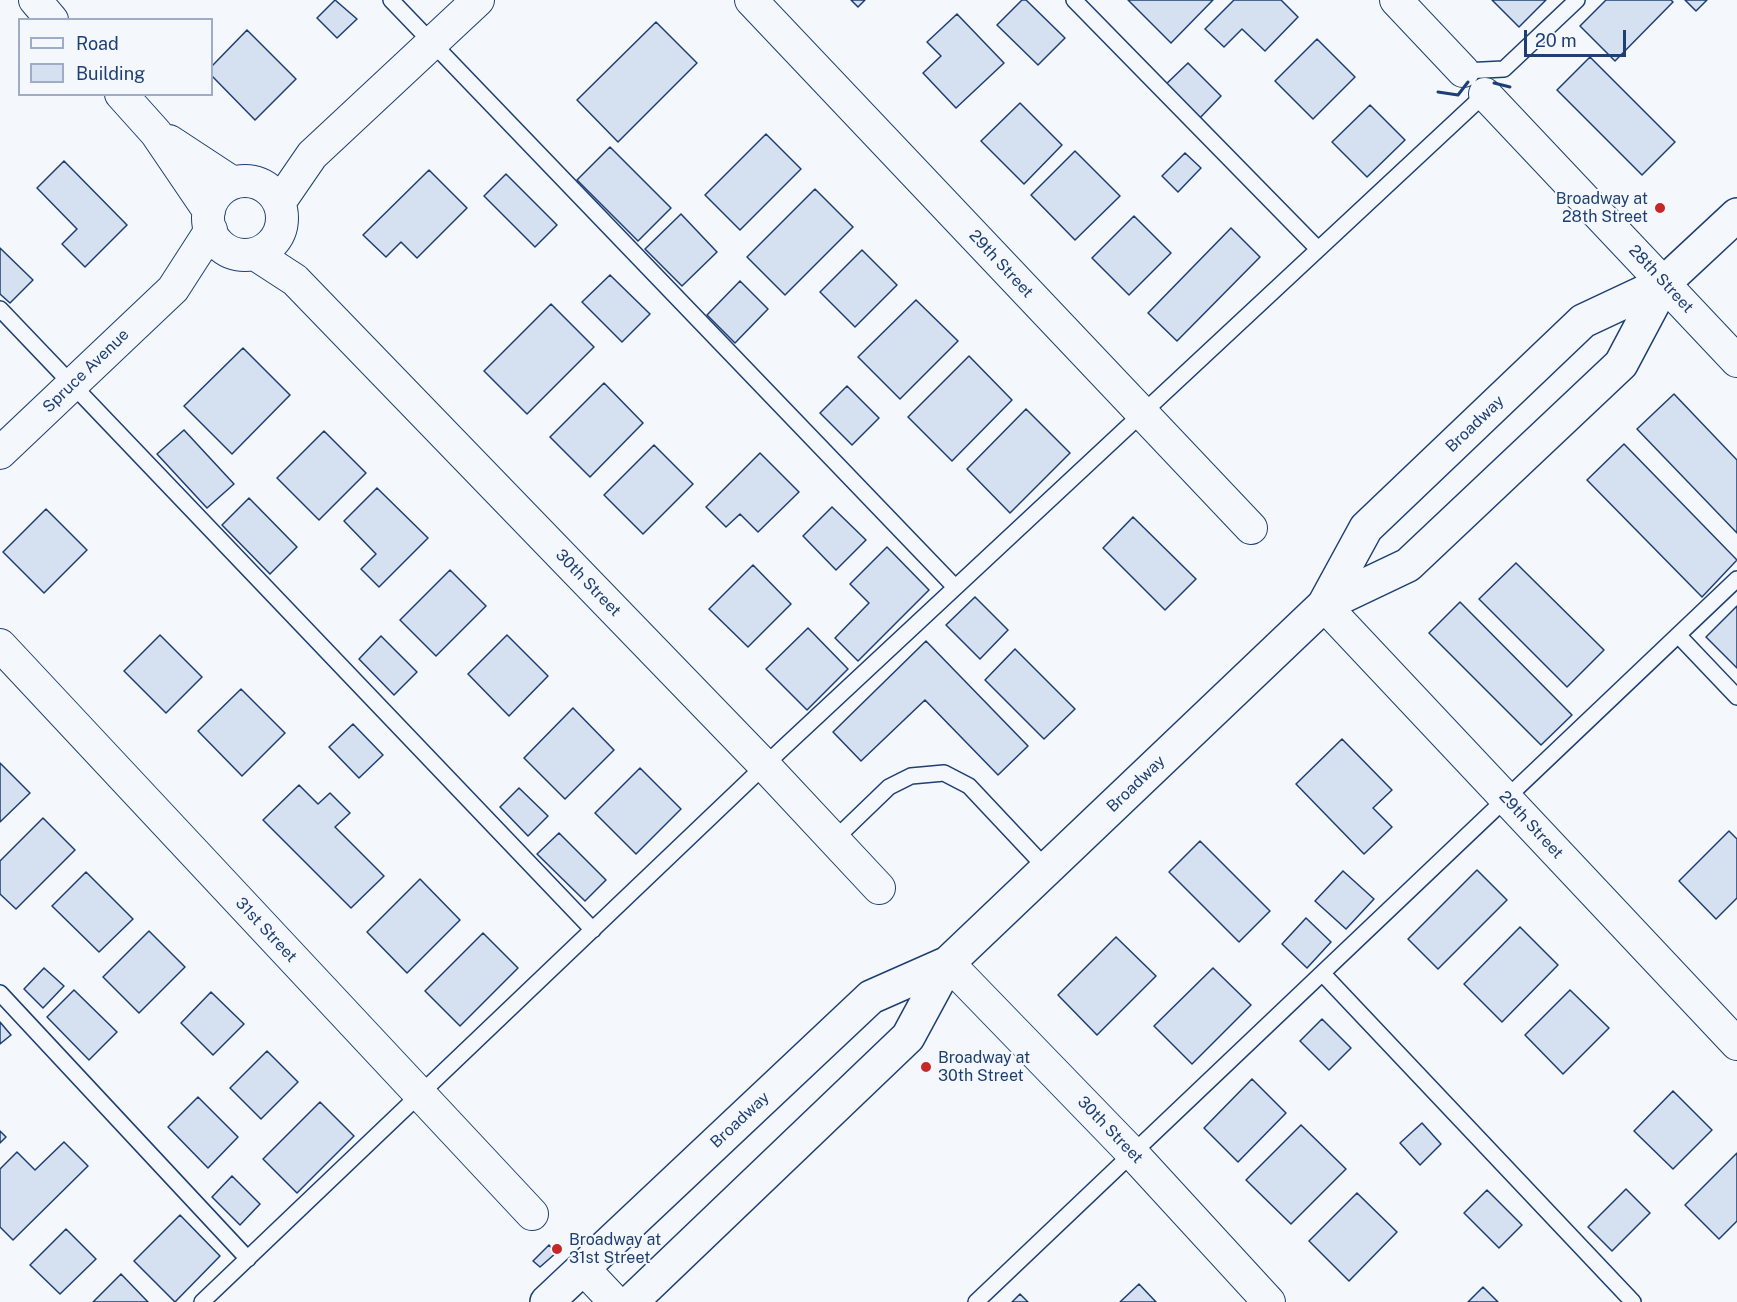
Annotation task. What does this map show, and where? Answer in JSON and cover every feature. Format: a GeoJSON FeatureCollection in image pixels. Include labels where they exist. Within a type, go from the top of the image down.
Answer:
{"type":"FeatureCollection","features":[{"type":"Feature","properties":{"kind":"main road","name":"Broadway"},"geometry":{"type":"LineString","coordinates":[[1324,606],[1366,528],[1583,321],[1664,283],[1737,215]]}},
{"type":"Feature","properties":{"kind":"main road","name":"Broadway"},"geometry":{"type":"LineString","coordinates":[[631,1302],[908,1037],[948,963],[1324,606],[1408,565],[1621,364],[1664,283]]}},
{"type":"Feature","properties":{"kind":"main road","name":"Broadway"},"geometry":{"type":"LineString","coordinates":[[547,1302],[871,997],[948,963]]}},
{"type":"Feature","properties":{"kind":"street"},"geometry":{"type":"LineString","coordinates":[[35,0],[50,18]]}},
{"type":"Feature","properties":{"kind":"street"},"geometry":{"type":"LineString","coordinates":[[156,133],[263,200],[478,0]]}},
{"type":"Feature","properties":{"kind":"street","name":"29th Street"},"geometry":{"type":"LineString","coordinates":[[751,0],[1251,528]]}},
{"type":"Feature","properties":{"kind":"street"},"geometry":{"type":"LineString","coordinates":[[1396,0],[1463,71]]}},
{"type":"Feature","properties":{"kind":"street","name":"28th Street"},"geometry":{"type":"LineString","coordinates":[[1485,94],[1737,361]]}},
{"type":"Feature","properties":{"kind":"street"},"geometry":{"type":"LineString","coordinates":[[123,96],[156,133],[210,221]]}},
{"type":"Feature","properties":{"kind":"street","name":"Spruce Avenue"},"geometry":{"type":"LineString","coordinates":[[0,453],[172,289],[210,221],[216,194],[263,200],[267,249],[246,254],[172,289]]}},
{"type":"Feature","properties":{"kind":"street","name":"30th Street"},"geometry":{"type":"LineString","coordinates":[[263,200],[295,280]]}},
{"type":"Feature","properties":{"kind":"street","name":"30th Street"},"geometry":{"type":"LineString","coordinates":[[210,221],[219,245],[246,254],[295,280],[765,766],[879,888]]}},
{"type":"Feature","properties":{"kind":"street","name":"29th Street"},"geometry":{"type":"LineString","coordinates":[[1324,606],[1737,1044]]}},
{"type":"Feature","properties":{"kind":"street","name":"31st Street"},"geometry":{"type":"LineString","coordinates":[[0,645],[532,1214]]}},
{"type":"Feature","properties":{"kind":"street","name":"30th Street"},"geometry":{"type":"LineString","coordinates":[[948,963],[1134,1155],[1269,1302]]}},
{"type":"Feature","properties":{"kind":"street"},"geometry":{"type":"LineString","coordinates":[[583,1268],[615,1302]]}},
{"type":"Feature","properties":{"kind":"lane"},"geometry":{"type":"LineString","coordinates":[[391,0],[955,587]]}},
{"type":"Feature","properties":{"kind":"lane"},"geometry":{"type":"LineString","coordinates":[[1074,0],[1317,248]]}},
{"type":"Feature","properties":{"kind":"lane"},"geometry":{"type":"LineString","coordinates":[[1463,71],[1504,69],[1577,0]]}},
{"type":"Feature","properties":{"kind":"lane"},"geometry":{"type":"LineString","coordinates":[[202,1302],[955,587],[1485,94]]}},
{"type":"Feature","properties":{"kind":"lane"},"geometry":{"type":"LineString","coordinates":[[0,309],[593,930]]}},
{"type":"Feature","properties":{"kind":"lane"},"geometry":{"type":"LineString","coordinates":[[976,1302],[1134,1155],[1737,579]]}},
{"type":"Feature","properties":{"kind":"lane"},"geometry":{"type":"LineString","coordinates":[[1678,636],[1737,697]]}},
{"type":"Feature","properties":{"kind":"lane"},"geometry":{"type":"LineString","coordinates":[[834,840],[889,787],[911,776],[944,773],[969,786],[1047,869]]}},
{"type":"Feature","properties":{"kind":"lane"},"geometry":{"type":"LineString","coordinates":[[1323,974],[1633,1302]]}},
{"type":"Feature","properties":{"kind":"lane"},"geometry":{"type":"LineString","coordinates":[[0,993],[248,1258]]}},
{"type":"Feature","properties":{"kind":"building"},"geometry":{"type":"Polygon","coordinates":[[[335,0],[357,19],[337,38],[317,18],[335,0]]]}},
{"type":"Feature","properties":{"kind":"building"},"geometry":{"type":"Polygon","coordinates":[[[851,0],[865,0],[858,7],[851,0]]]}},
{"type":"Feature","properties":{"kind":"building"},"geometry":{"type":"Polygon","coordinates":[[[1022,0],[1026,0],[1065,38],[1038,65],[997,25],[1022,0]]]}},
{"type":"Feature","properties":{"kind":"building"},"geometry":{"type":"Polygon","coordinates":[[[1128,0],[1213,0],[1171,43],[1128,0]]]}},
{"type":"Feature","properties":{"kind":"building"},"geometry":{"type":"Polygon","coordinates":[[[1234,0],[1281,0],[1298,17],[1265,51],[1242,29],[1224,47],[1205,29],[1234,0]]]}},
{"type":"Feature","properties":{"kind":"building"},"geometry":{"type":"Polygon","coordinates":[[[1492,0],[1546,0],[1519,27],[1492,0]]]}},
{"type":"Feature","properties":{"kind":"building"},"geometry":{"type":"Polygon","coordinates":[[[1606,0],[1671,0],[1673,2],[1615,61],[1580,26],[1606,0]]]}},
{"type":"Feature","properties":{"kind":"building"},"geometry":{"type":"Polygon","coordinates":[[[1685,0],[1707,0],[1696,11],[1685,0]]]}},
{"type":"Feature","properties":{"kind":"building"},"geometry":{"type":"Polygon","coordinates":[[[957,14],[1004,63],[956,108],[923,73],[941,56],[927,42],[957,14]]]}},
{"type":"Feature","properties":{"kind":"building"},"geometry":{"type":"Polygon","coordinates":[[[656,22],[697,63],[618,142],[577,100],[656,22]]]}},
{"type":"Feature","properties":{"kind":"building"},"geometry":{"type":"Polygon","coordinates":[[[247,30],[296,79],[255,120],[213,77],[213,65],[247,30]]]}},
{"type":"Feature","properties":{"kind":"building"},"geometry":{"type":"Polygon","coordinates":[[[1317,39],[1355,77],[1313,119],[1275,81],[1317,39]]]}},
{"type":"Feature","properties":{"kind":"building"},"geometry":{"type":"Polygon","coordinates":[[[1590,57],[1675,142],[1642,175],[1557,90],[1590,57]]]}},
{"type":"Feature","properties":{"kind":"building"},"geometry":{"type":"Polygon","coordinates":[[[1188,63],[1221,96],[1196,122],[1162,88],[1188,63]]]}},
{"type":"Feature","properties":{"kind":"building"},"geometry":{"type":"Polygon","coordinates":[[[1020,103],[1062,145],[1024,184],[981,141],[1020,103]]]}},
{"type":"Feature","properties":{"kind":"building"},"geometry":{"type":"Polygon","coordinates":[[[1370,105],[1405,140],[1367,177],[1332,142],[1370,105]]]}},
{"type":"Feature","properties":{"kind":"building"},"geometry":{"type":"Polygon","coordinates":[[[766,134],[801,169],[740,230],[705,195],[766,134]]]}},
{"type":"Feature","properties":{"kind":"building"},"geometry":{"type":"Polygon","coordinates":[[[610,147],[671,208],[638,241],[577,180],[610,147]]]}},
{"type":"Feature","properties":{"kind":"building"},"geometry":{"type":"Polygon","coordinates":[[[1075,151],[1120,196],[1075,240],[1031,195],[1075,151]]]}},
{"type":"Feature","properties":{"kind":"building"},"geometry":{"type":"Polygon","coordinates":[[[1185,153],[1201,168],[1178,192],[1162,176],[1185,153]]]}},
{"type":"Feature","properties":{"kind":"building"},"geometry":{"type":"Polygon","coordinates":[[[64,161],[127,225],[85,267],[62,244],[77,229],[37,188],[64,161]]]}},
{"type":"Feature","properties":{"kind":"building"},"geometry":{"type":"Polygon","coordinates":[[[429,170],[467,208],[417,258],[401,242],[386,257],[363,235],[429,170]]]}},
{"type":"Feature","properties":{"kind":"building"},"geometry":{"type":"Polygon","coordinates":[[[506,174],[557,225],[535,247],[484,196],[506,174]]]}},
{"type":"Feature","properties":{"kind":"building"},"geometry":{"type":"Polygon","coordinates":[[[815,189],[853,227],[785,295],[747,257],[815,189]]]}},
{"type":"Feature","properties":{"kind":"building"},"geometry":{"type":"Polygon","coordinates":[[[681,214],[717,252],[682,286],[645,249],[681,214]]]}},
{"type":"Feature","properties":{"kind":"building"},"geometry":{"type":"Polygon","coordinates":[[[1134,216],[1171,253],[1129,295],[1092,258],[1134,216]]]}},
{"type":"Feature","properties":{"kind":"building"},"geometry":{"type":"Polygon","coordinates":[[[1231,228],[1260,257],[1177,341],[1148,313],[1231,228]]]}},
{"type":"Feature","properties":{"kind":"building"},"geometry":{"type":"Polygon","coordinates":[[[0,248],[33,280],[10,303],[0,294],[0,248]]]}},
{"type":"Feature","properties":{"kind":"building"},"geometry":{"type":"Polygon","coordinates":[[[862,250],[897,285],[855,327],[820,292],[862,250]]]}},
{"type":"Feature","properties":{"kind":"building"},"geometry":{"type":"Polygon","coordinates":[[[610,275],[650,314],[622,342],[582,302],[610,275]]]}},
{"type":"Feature","properties":{"kind":"building"},"geometry":{"type":"Polygon","coordinates":[[[740,281],[768,309],[735,343],[707,315],[740,281]]]}},
{"type":"Feature","properties":{"kind":"building"},"geometry":{"type":"Polygon","coordinates":[[[916,300],[958,341],[900,399],[858,357],[916,300]]]}},
{"type":"Feature","properties":{"kind":"building"},"geometry":{"type":"Polygon","coordinates":[[[551,304],[594,347],[527,414],[484,371],[551,304]]]}},
{"type":"Feature","properties":{"kind":"building"},"geometry":{"type":"Polygon","coordinates":[[[243,348],[290,395],[232,454],[184,406],[243,348]]]}},
{"type":"Feature","properties":{"kind":"building"},"geometry":{"type":"Polygon","coordinates":[[[969,356],[1012,400],[952,461],[908,417],[969,356]]]}},
{"type":"Feature","properties":{"kind":"building"},"geometry":{"type":"Polygon","coordinates":[[[604,383],[643,423],[590,477],[550,437],[604,383]]]}},
{"type":"Feature","properties":{"kind":"building"},"geometry":{"type":"Polygon","coordinates":[[[847,386],[879,418],[852,445],[820,413],[847,386]]]}},
{"type":"Feature","properties":{"kind":"building"},"geometry":{"type":"Polygon","coordinates":[[[1674,394],[1737,460],[1737,533],[1637,429],[1674,394]]]}},
{"type":"Feature","properties":{"kind":"building"},"geometry":{"type":"Polygon","coordinates":[[[1026,409],[1070,453],[1010,513],[967,469],[1026,409]]]}},
{"type":"Feature","properties":{"kind":"building"},"geometry":{"type":"Polygon","coordinates":[[[184,430],[234,484],[207,508],[157,454],[184,430]]]}},
{"type":"Feature","properties":{"kind":"building"},"geometry":{"type":"Polygon","coordinates":[[[324,431],[366,473],[319,520],[277,478],[324,431]]]}},
{"type":"Feature","properties":{"kind":"building"},"geometry":{"type":"Polygon","coordinates":[[[1624,444],[1737,560],[1702,597],[1587,480],[1624,444]]]}},
{"type":"Feature","properties":{"kind":"building"},"geometry":{"type":"Polygon","coordinates":[[[654,445],[693,484],[643,534],[604,495],[654,445]]]}},
{"type":"Feature","properties":{"kind":"building"},"geometry":{"type":"Polygon","coordinates":[[[760,453],[799,492],[758,532],[740,514],[726,527],[706,507],[760,453]]]}},
{"type":"Feature","properties":{"kind":"building"},"geometry":{"type":"Polygon","coordinates":[[[377,488],[428,538],[379,587],[361,569],[376,554],[344,521],[377,488]]]}},
{"type":"Feature","properties":{"kind":"building"},"geometry":{"type":"Polygon","coordinates":[[[249,498],[297,547],[270,574],[222,525],[249,498]]]}},
{"type":"Feature","properties":{"kind":"building"},"geometry":{"type":"Polygon","coordinates":[[[832,507],[866,540],[836,570],[803,536],[832,507]]]}},
{"type":"Feature","properties":{"kind":"building"},"geometry":{"type":"Polygon","coordinates":[[[46,509],[87,550],[44,593],[3,552],[46,509]]]}},
{"type":"Feature","properties":{"kind":"building"},"geometry":{"type":"Polygon","coordinates":[[[1133,517],[1196,579],[1165,610],[1103,548],[1133,517]]]}},
{"type":"Feature","properties":{"kind":"building"},"geometry":{"type":"Polygon","coordinates":[[[887,547],[929,590],[858,661],[835,638],[869,603],[850,584],[887,547]]]}},
{"type":"Feature","properties":{"kind":"building"},"geometry":{"type":"Polygon","coordinates":[[[1516,563],[1604,650],[1567,687],[1479,599],[1516,563]]]}},
{"type":"Feature","properties":{"kind":"building"},"geometry":{"type":"Polygon","coordinates":[[[753,565],[791,604],[748,647],[709,609],[753,565]]]}},
{"type":"Feature","properties":{"kind":"building"},"geometry":{"type":"Polygon","coordinates":[[[450,570],[486,606],[436,656],[400,620],[450,570]]]}},
{"type":"Feature","properties":{"kind":"building"},"geometry":{"type":"Polygon","coordinates":[[[975,597],[1008,630],[980,659],[946,625],[975,597]]]}},
{"type":"Feature","properties":{"kind":"building"},"geometry":{"type":"Polygon","coordinates":[[[1460,602],[1572,715],[1541,745],[1429,633],[1460,602]]]}},
{"type":"Feature","properties":{"kind":"building"},"geometry":{"type":"Polygon","coordinates":[[[1737,606],[1737,668],[1706,637],[1737,606]]]}},
{"type":"Feature","properties":{"kind":"building"},"geometry":{"type":"Polygon","coordinates":[[[808,628],[848,669],[807,710],[766,669],[808,628]]]}},
{"type":"Feature","properties":{"kind":"building"},"geometry":{"type":"Polygon","coordinates":[[[160,635],[202,677],[166,713],[124,671],[160,635]]]}},
{"type":"Feature","properties":{"kind":"building"},"geometry":{"type":"Polygon","coordinates":[[[507,635],[548,676],[509,716],[468,674],[507,635]]]}},
{"type":"Feature","properties":{"kind":"building"},"geometry":{"type":"Polygon","coordinates":[[[381,636],[417,672],[394,695],[359,659],[381,636]]]}},
{"type":"Feature","properties":{"kind":"building"},"geometry":{"type":"Polygon","coordinates":[[[926,641],[1028,746],[998,775],[925,700],[861,761],[833,732],[926,641]]]}},
{"type":"Feature","properties":{"kind":"building"},"geometry":{"type":"Polygon","coordinates":[[[1015,649],[1075,709],[1044,739],[985,680],[1015,649]]]}},
{"type":"Feature","properties":{"kind":"building"},"geometry":{"type":"Polygon","coordinates":[[[241,689],[285,733],[242,776],[198,731],[241,689]]]}},
{"type":"Feature","properties":{"kind":"building"},"geometry":{"type":"Polygon","coordinates":[[[573,708],[614,750],[565,799],[524,758],[573,708]]]}},
{"type":"Feature","properties":{"kind":"building"},"geometry":{"type":"Polygon","coordinates":[[[353,724],[383,755],[359,778],[329,747],[353,724]]]}},
{"type":"Feature","properties":{"kind":"building"},"geometry":{"type":"Polygon","coordinates":[[[1342,739],[1392,790],[1373,808],[1392,827],[1364,854],[1296,784],[1342,739]]]}},
{"type":"Feature","properties":{"kind":"building"},"geometry":{"type":"Polygon","coordinates":[[[0,763],[30,793],[0,822],[0,763]]]}},
{"type":"Feature","properties":{"kind":"building"},"geometry":{"type":"Polygon","coordinates":[[[640,768],[681,809],[636,854],[595,813],[640,768]]]}},
{"type":"Feature","properties":{"kind":"building"},"geometry":{"type":"Polygon","coordinates":[[[299,785],[318,804],[330,793],[350,813],[335,827],[384,876],[351,908],[263,820],[299,785]]]}},
{"type":"Feature","properties":{"kind":"building"},"geometry":{"type":"Polygon","coordinates":[[[519,788],[548,816],[528,836],[500,807],[519,788]]]}},
{"type":"Feature","properties":{"kind":"building"},"geometry":{"type":"Polygon","coordinates":[[[43,818],[75,850],[16,909],[0,894],[0,861],[43,818]]]}},
{"type":"Feature","properties":{"kind":"building"},"geometry":{"type":"Polygon","coordinates":[[[1729,831],[1737,839],[1737,898],[1716,919],[1679,881],[1729,831]]]}},
{"type":"Feature","properties":{"kind":"building"},"geometry":{"type":"Polygon","coordinates":[[[559,833],[606,880],[585,901],[537,854],[559,833]]]}},
{"type":"Feature","properties":{"kind":"building"},"geometry":{"type":"Polygon","coordinates":[[[1200,841],[1270,911],[1239,942],[1169,872],[1200,841]]]}},
{"type":"Feature","properties":{"kind":"building"},"geometry":{"type":"Polygon","coordinates":[[[1477,870],[1507,900],[1438,969],[1408,939],[1477,870]]]}},
{"type":"Feature","properties":{"kind":"building"},"geometry":{"type":"Polygon","coordinates":[[[1343,871],[1374,899],[1346,929],[1315,901],[1343,871]]]}},
{"type":"Feature","properties":{"kind":"building"},"geometry":{"type":"Polygon","coordinates":[[[86,872],[133,919],[99,952],[52,906],[86,872]]]}},
{"type":"Feature","properties":{"kind":"building"},"geometry":{"type":"Polygon","coordinates":[[[420,879],[460,920],[407,973],[367,932],[420,879]]]}},
{"type":"Feature","properties":{"kind":"building"},"geometry":{"type":"Polygon","coordinates":[[[1306,918],[1331,942],[1307,968],[1282,944],[1306,918]]]}},
{"type":"Feature","properties":{"kind":"building"},"geometry":{"type":"Polygon","coordinates":[[[1520,927],[1558,965],[1502,1022],[1464,984],[1520,927]]]}},
{"type":"Feature","properties":{"kind":"building"},"geometry":{"type":"Polygon","coordinates":[[[149,931],[185,967],[139,1013],[103,977],[149,931]]]}},
{"type":"Feature","properties":{"kind":"building"},"geometry":{"type":"Polygon","coordinates":[[[483,933],[518,968],[460,1026],[425,991],[483,933]]]}},
{"type":"Feature","properties":{"kind":"building"},"geometry":{"type":"Polygon","coordinates":[[[1116,937],[1156,976],[1097,1035],[1058,995],[1116,937]]]}},
{"type":"Feature","properties":{"kind":"building"},"geometry":{"type":"Polygon","coordinates":[[[44,968],[64,986],[43,1008],[24,989],[44,968]]]}},
{"type":"Feature","properties":{"kind":"building"},"geometry":{"type":"Polygon","coordinates":[[[1213,968],[1251,1005],[1192,1064],[1154,1026],[1213,968]]]}},
{"type":"Feature","properties":{"kind":"building"},"geometry":{"type":"Polygon","coordinates":[[[74,990],[117,1032],[89,1060],[47,1017],[74,990]]]}},
{"type":"Feature","properties":{"kind":"building"},"geometry":{"type":"Polygon","coordinates":[[[1570,990],[1609,1028],[1563,1074],[1525,1035],[1570,990]]]}},
{"type":"Feature","properties":{"kind":"building"},"geometry":{"type":"Polygon","coordinates":[[[211,992],[244,1024],[213,1055],[181,1023],[211,992]]]}},
{"type":"Feature","properties":{"kind":"building"},"geometry":{"type":"Polygon","coordinates":[[[1322,1019],[1351,1048],[1329,1070],[1300,1041],[1322,1019]]]}},
{"type":"Feature","properties":{"kind":"building"},"geometry":{"type":"Polygon","coordinates":[[[0,1022],[11,1035],[0,1044],[0,1022]]]}},
{"type":"Feature","properties":{"kind":"building"},"geometry":{"type":"Polygon","coordinates":[[[267,1051],[298,1082],[261,1119],[230,1088],[267,1051]]]}},
{"type":"Feature","properties":{"kind":"building"},"geometry":{"type":"Polygon","coordinates":[[[1252,1079],[1286,1113],[1238,1162],[1204,1128],[1252,1079]]]}},
{"type":"Feature","properties":{"kind":"building"},"geometry":{"type":"Polygon","coordinates":[[[1673,1091],[1712,1130],[1673,1169],[1634,1131],[1673,1091]]]}},
{"type":"Feature","properties":{"kind":"building"},"geometry":{"type":"Polygon","coordinates":[[[198,1097],[238,1137],[208,1168],[168,1127],[198,1097]]]}},
{"type":"Feature","properties":{"kind":"building"},"geometry":{"type":"Polygon","coordinates":[[[320,1102],[354,1136],[297,1193],[263,1159],[320,1102]]]}},
{"type":"Feature","properties":{"kind":"building"},"geometry":{"type":"Polygon","coordinates":[[[1422,1123],[1441,1144],[1420,1165],[1400,1143],[1422,1123]]]}},
{"type":"Feature","properties":{"kind":"building"},"geometry":{"type":"Polygon","coordinates":[[[1301,1125],[1346,1169],[1291,1224],[1246,1180],[1301,1125]]]}},
{"type":"Feature","properties":{"kind":"building"},"geometry":{"type":"Polygon","coordinates":[[[0,1131],[6,1137],[0,1143],[0,1131]]]}},
{"type":"Feature","properties":{"kind":"building"},"geometry":{"type":"Polygon","coordinates":[[[64,1142],[88,1166],[13,1240],[0,1227],[0,1169],[17,1152],[35,1170],[64,1142]]]}},
{"type":"Feature","properties":{"kind":"building"},"geometry":{"type":"Polygon","coordinates":[[[1737,1153],[1737,1221],[1719,1239],[1685,1205],[1737,1153]]]}},
{"type":"Feature","properties":{"kind":"building"},"geometry":{"type":"Polygon","coordinates":[[[232,1176],[260,1204],[240,1225],[212,1197],[232,1176]]]}},
{"type":"Feature","properties":{"kind":"building"},"geometry":{"type":"Polygon","coordinates":[[[1626,1189],[1650,1213],[1612,1251],[1588,1227],[1626,1189]]]}},
{"type":"Feature","properties":{"kind":"building"},"geometry":{"type":"Polygon","coordinates":[[[1487,1190],[1522,1225],[1499,1248],[1464,1213],[1487,1190]]]}},
{"type":"Feature","properties":{"kind":"building"},"geometry":{"type":"Polygon","coordinates":[[[1357,1193],[1397,1232],[1349,1281],[1309,1241],[1357,1193]]]}},
{"type":"Feature","properties":{"kind":"building"},"geometry":{"type":"Polygon","coordinates":[[[180,1215],[220,1256],[175,1302],[134,1261],[180,1215]]]}},
{"type":"Feature","properties":{"kind":"building"},"geometry":{"type":"Polygon","coordinates":[[[66,1229],[96,1259],[60,1294],[30,1265],[66,1229]]]}},
{"type":"Feature","properties":{"kind":"building"},"geometry":{"type":"Polygon","coordinates":[[[549,1245],[556,1253],[540,1267],[533,1261],[549,1245]]]}},
{"type":"Feature","properties":{"kind":"building"},"geometry":{"type":"Polygon","coordinates":[[[121,1274],[148,1302],[93,1302],[121,1274]]]}},
{"type":"Feature","properties":{"kind":"building"},"geometry":{"type":"Polygon","coordinates":[[[1139,1284],[1156,1302],[1120,1302],[1139,1284]]]}},
{"type":"Feature","properties":{"kind":"building"},"geometry":{"type":"Polygon","coordinates":[[[1483,1287],[1498,1302],[1468,1302],[1483,1287]]]}},
{"type":"Feature","properties":{"kind":"building"},"geometry":{"type":"Polygon","coordinates":[[[1020,1294],[1028,1302],[1012,1302],[1020,1294]]]}},
{"type":"Feature","properties":{"kind":"wall"},"geometry":{"type":"LineString","coordinates":[[1438,92],[1458,95],[1468,82]]}},
{"type":"Feature","properties":{"kind":"wall"},"geometry":{"type":"LineString","coordinates":[[1494,83],[1510,87]]}},
{"type":"Feature","properties":{"kind":"place","name":"Broadway at 28th Street"},"geometry":{"type":"Point","coordinates":[1660,208]}},
{"type":"Feature","properties":{"kind":"place","name":"Broadway at 30th Street"},"geometry":{"type":"Point","coordinates":[926,1067]}},
{"type":"Feature","properties":{"kind":"place","name":"Broadway at 31st Street"},"geometry":{"type":"Point","coordinates":[557,1249]}}]}
